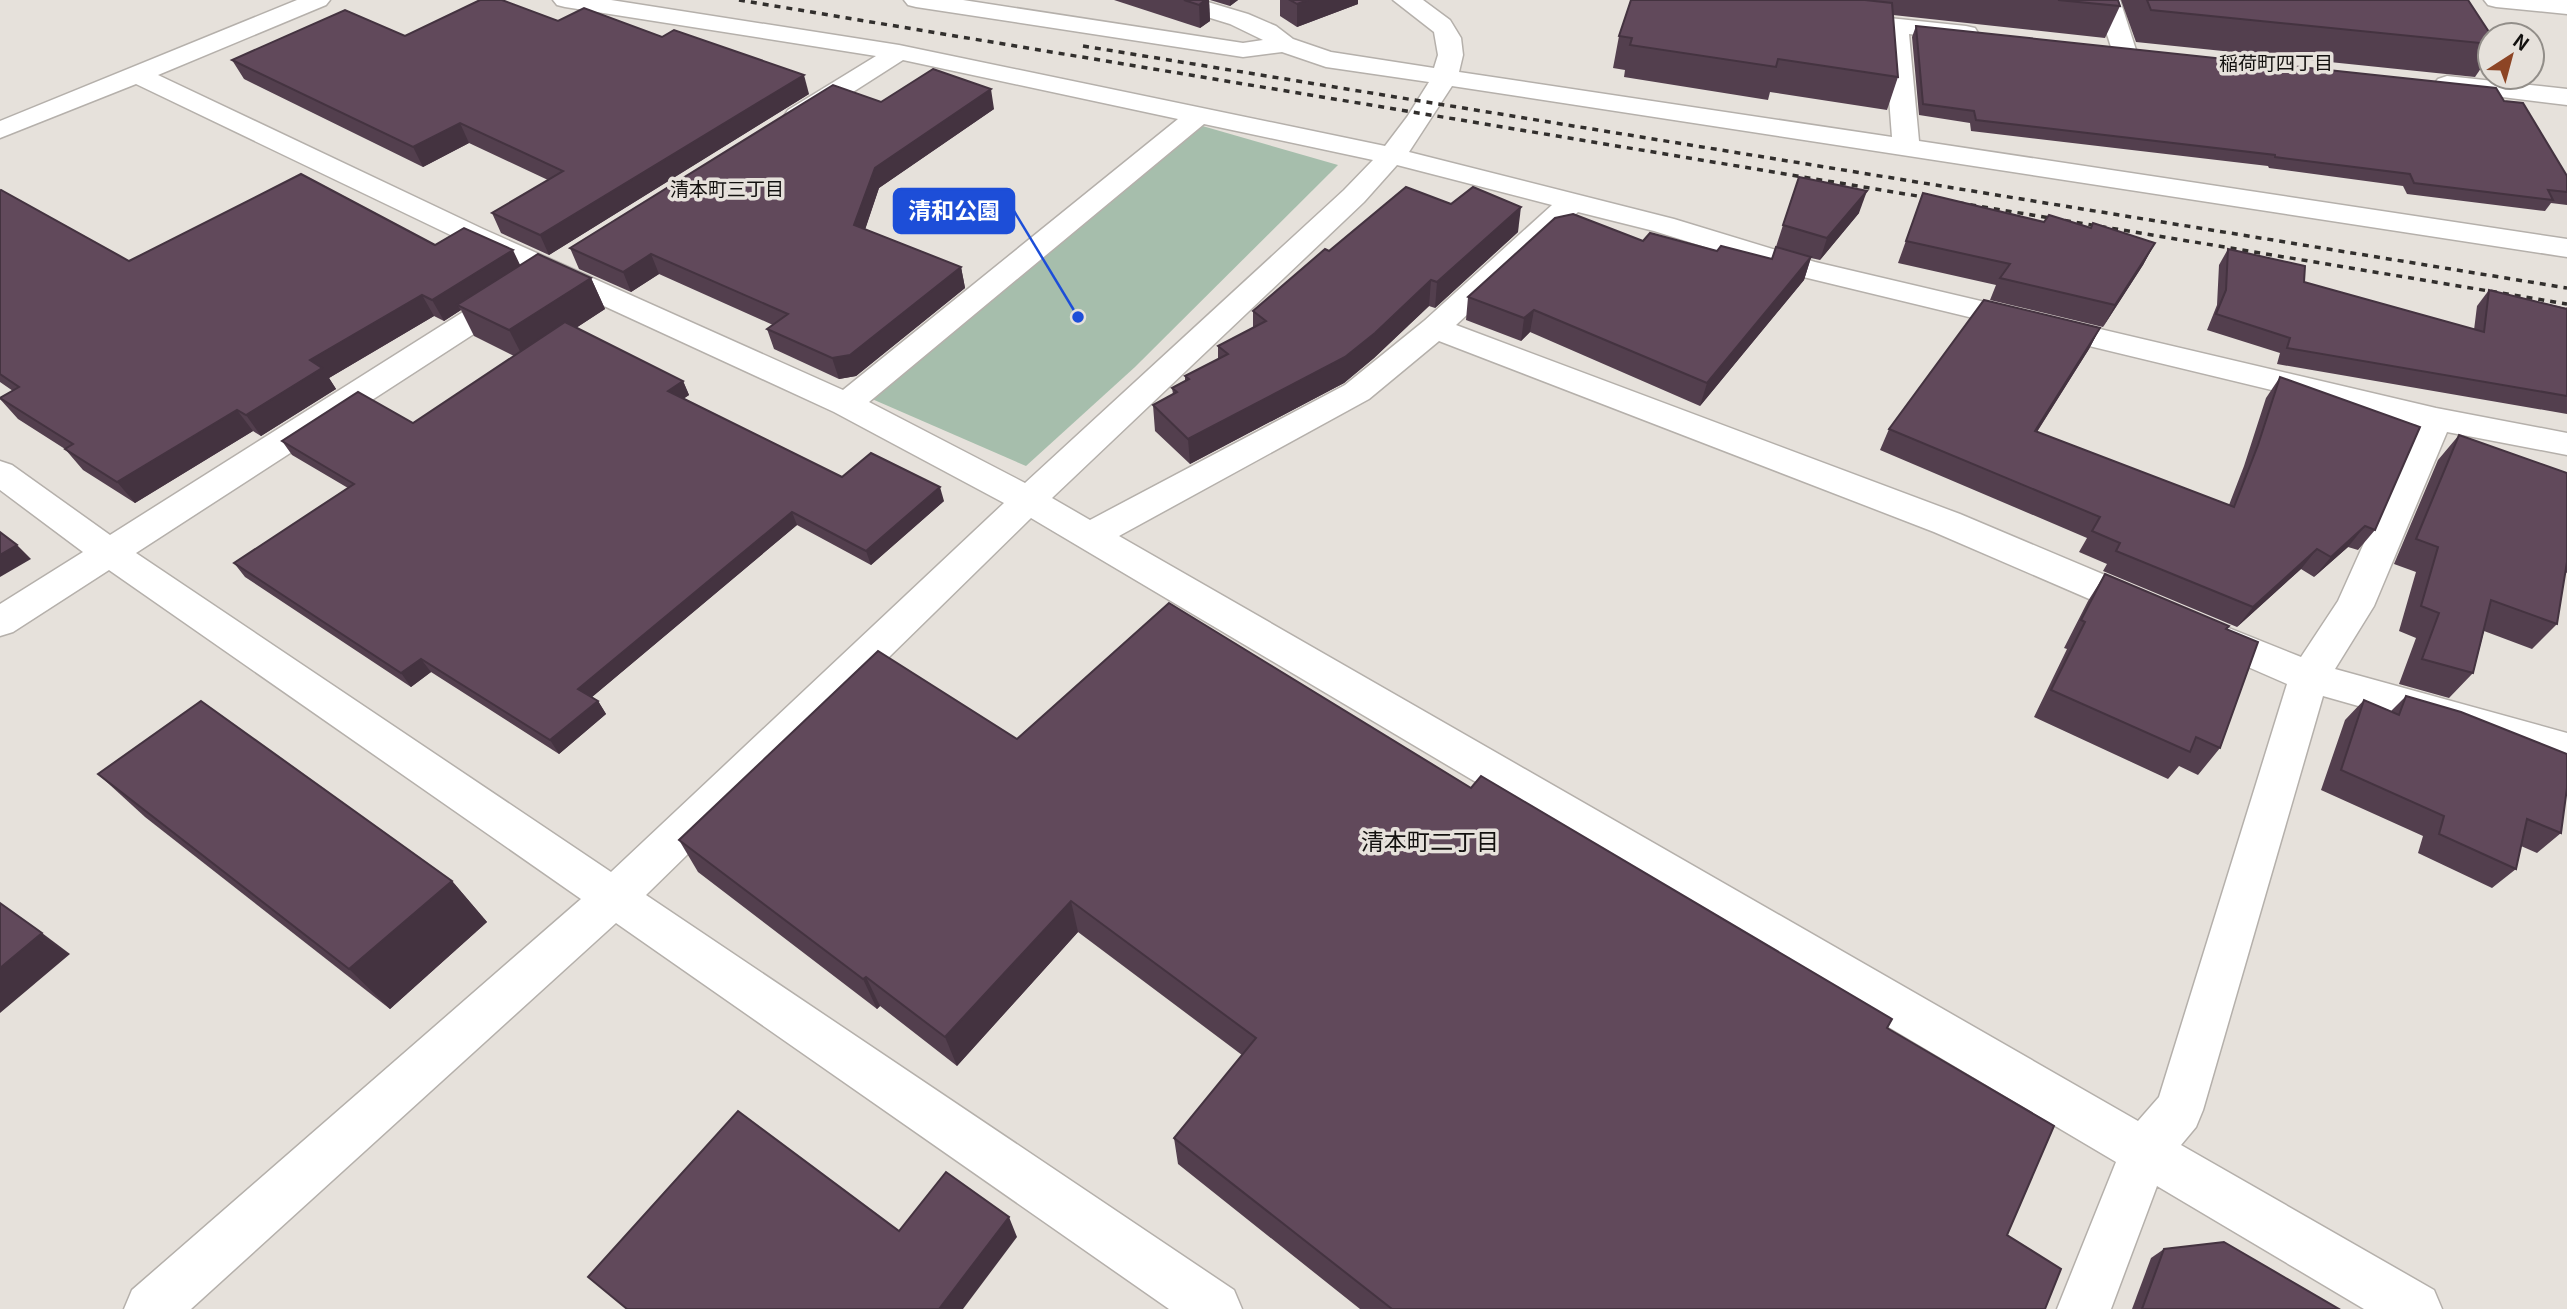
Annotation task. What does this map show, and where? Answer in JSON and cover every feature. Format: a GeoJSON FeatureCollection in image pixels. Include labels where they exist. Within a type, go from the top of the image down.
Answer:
{"type":"FeatureCollection","features":[{"type":"Feature","properties":{"kind":"street"},"geometry":{"type":"LineString","coordinates":[[0,130],[318,0]]}},
{"type":"Feature","properties":{"kind":"street"},"geometry":{"type":"LineString","coordinates":[[565,0],[899,52],[1393,156],[1664,225],[1806,269],[2436,419],[2564,445]]}},
{"type":"Feature","properties":{"kind":"street"},"geometry":{"type":"LineString","coordinates":[[916,0],[1243,50],[1284,44]]}},
{"type":"Feature","properties":{"kind":"street"},"geometry":{"type":"LineString","coordinates":[[1176,0],[1239,19],[1267,31],[1284,44],[1326,59],[2567,248]]}},
{"type":"Feature","properties":{"kind":"street"},"geometry":{"type":"LineString","coordinates":[[151,1309],[614,897],[1028,500],[1354,196],[1393,156],[1446,76],[1452,50],[1449,36],[1432,16],[1405,0]]}},
{"type":"Feature","properties":{"kind":"street"},"geometry":{"type":"LineString","coordinates":[[2108,0],[2124,50]]}},
{"type":"Feature","properties":{"kind":"street"},"geometry":{"type":"LineString","coordinates":[[2497,0],[2567,7]]}},
{"type":"Feature","properties":{"kind":"street"},"geometry":{"type":"LineString","coordinates":[[1239,19],[1274,7]]}},
{"type":"Feature","properties":{"kind":"street"},"geometry":{"type":"LineString","coordinates":[[1816,17],[1990,36]]}},
{"type":"Feature","properties":{"kind":"street"},"geometry":{"type":"LineString","coordinates":[[1896,26],[1906,146]]}},
{"type":"Feature","properties":{"kind":"street"},"geometry":{"type":"LineString","coordinates":[[2098,47],[2152,53]]}},
{"type":"Feature","properties":{"kind":"street"},"geometry":{"type":"LineString","coordinates":[[772,132],[899,52]]}},
{"type":"Feature","properties":{"kind":"street"},"geometry":{"type":"LineString","coordinates":[[138,75],[562,263],[846,404],[1028,500],[2414,1309]]}},
{"type":"Feature","properties":{"kind":"street"},"geometry":{"type":"LineString","coordinates":[[2429,82],[2567,97]]}},
{"type":"Feature","properties":{"kind":"street"},"geometry":{"type":"LineString","coordinates":[[846,404],[1199,115]]}},
{"type":"Feature","properties":{"kind":"street"},"geometry":{"type":"LineString","coordinates":[[1090,536],[1357,392],[1435,328],[1572,202]]}},
{"type":"Feature","properties":{"kind":"street"},"geometry":{"type":"LineString","coordinates":[[0,622],[562,263]]}},
{"type":"Feature","properties":{"kind":"street"},"geometry":{"type":"LineString","coordinates":[[1435,328],[1947,523],[2309,677],[2567,749]]}},
{"type":"Feature","properties":{"kind":"street"},"geometry":{"type":"LineString","coordinates":[[2084,1309],[2145,1151],[2179,1110],[2309,677],[2355,606],[2436,419]]}},
{"type":"Feature","properties":{"kind":"street"},"geometry":{"type":"LineString","coordinates":[[0,473],[110,553],[1215,1309]]}},
{"type":"Feature","properties":{"kind":"green space"},"geometry":{"type":"Polygon","coordinates":[[[1199,125],[1338,165],[1135,367],[1026,466],[872,399],[1199,125]]]}},
{"type":"Feature","properties":{"kind":"building"},"geometry":{"type":"Polygon","coordinates":[[[480,0],[502,0],[558,21],[584,8],[662,37],[674,30],[804,75],[540,235],[492,213],[563,171],[460,123],[413,147],[232,60],[345,10],[405,36],[480,0]]]}},
{"type":"Feature","properties":{"kind":"building"},"geometry":{"type":"Polygon","coordinates":[[[1184,0],[1205,0],[1199,5],[1184,0]]]}},
{"type":"Feature","properties":{"kind":"building"},"geometry":{"type":"Polygon","coordinates":[[[1290,0],[1308,0],[1297,4],[1290,0]]]}},
{"type":"Feature","properties":{"kind":"building"},"geometry":{"type":"Polygon","coordinates":[[[1631,0],[1865,0],[1892,3],[1898,77],[1778,59],[1776,67],[1630,45],[1632,38],[1619,36],[1631,0]]]}},
{"type":"Feature","properties":{"kind":"building"},"geometry":{"type":"Polygon","coordinates":[[[2058,0],[2118,0],[2120,6],[2058,0]]]}},
{"type":"Feature","properties":{"kind":"building"},"geometry":{"type":"Polygon","coordinates":[[[2147,0],[2468,0],[2482,21],[2476,21],[2476,43],[2151,10],[2147,0]]]}},
{"type":"Feature","properties":{"kind":"building"},"geometry":{"type":"Polygon","coordinates":[[[1916,26],[2476,86],[2476,91],[2498,91],[2504,101],[2523,103],[2567,176],[2567,192],[2548,190],[2553,200],[2414,183],[2410,174],[2275,155],[1976,120],[1974,111],[1923,104],[1916,26]]]}},
{"type":"Feature","properties":{"kind":"building"},"geometry":{"type":"Polygon","coordinates":[[[933,69],[991,89],[875,168],[854,225],[961,267],[850,355],[832,358],[767,329],[788,314],[651,254],[623,272],[570,248],[833,85],[881,102],[933,69]]]}},
{"type":"Feature","properties":{"kind":"building"},"geometry":{"type":"Polygon","coordinates":[[[301,174],[435,245],[464,228],[513,250],[432,300],[422,295],[310,360],[322,368],[246,415],[237,410],[117,482],[65,449],[73,444],[0,398],[19,387],[0,374],[1,190],[129,261],[301,174]]]}},
{"type":"Feature","properties":{"kind":"building"},"geometry":{"type":"Polygon","coordinates":[[[1799,177],[1867,191],[1827,238],[1783,225],[1799,177]]]}},
{"type":"Feature","properties":{"kind":"building"},"geometry":{"type":"Polygon","coordinates":[[[1406,187],[1451,204],[1473,187],[1521,207],[1437,282],[1431,280],[1375,333],[1345,357],[1188,439],[1153,405],[1177,392],[1172,388],[1189,379],[1185,376],[1228,354],[1218,346],[1266,321],[1253,311],[1325,249],[1329,251],[1406,187]]]}},
{"type":"Feature","properties":{"kind":"building"},"geometry":{"type":"Polygon","coordinates":[[[1923,193],[2044,222],[2049,215],[2091,228],[2093,223],[2155,243],[2115,305],[2000,278],[2010,264],[1906,241],[1923,193]]]}},
{"type":"Feature","properties":{"kind":"building"},"geometry":{"type":"Polygon","coordinates":[[[1573,214],[1643,241],[1650,233],[1717,251],[1721,246],[1772,259],[1776,247],[1811,257],[1707,383],[1534,310],[1524,318],[1468,297],[1555,218],[1573,214]]]}},
{"type":"Feature","properties":{"kind":"building"},"geometry":{"type":"Polygon","coordinates":[[[2228,249],[2305,266],[2304,282],[2484,332],[2489,290],[2567,309],[2567,396],[2287,348],[2290,338],[2216,314],[2226,290],[2228,249]]]}},
{"type":"Feature","properties":{"kind":"building"},"geometry":{"type":"Polygon","coordinates":[[[538,254],[591,278],[509,330],[457,305],[538,254]]]}},
{"type":"Feature","properties":{"kind":"building"},"geometry":{"type":"Polygon","coordinates":[[[1984,300],[2100,328],[2035,431],[2234,507],[2280,377],[2420,427],[2375,530],[2365,526],[2331,557],[2317,549],[2253,607],[2116,551],[2120,543],[2092,531],[2100,517],[1889,429],[1984,300]]]}},
{"type":"Feature","properties":{"kind":"building"},"geometry":{"type":"Polygon","coordinates":[[[565,322],[683,381],[668,391],[842,477],[871,453],[940,487],[866,551],[792,512],[578,689],[598,701],[550,740],[421,659],[401,673],[234,563],[354,484],[282,441],[358,392],[413,423],[565,322]]]}},
{"type":"Feature","properties":{"kind":"building"},"geometry":{"type":"Polygon","coordinates":[[[2459,435],[2567,473],[2567,562],[2557,624],[2491,600],[2473,673],[2422,659],[2439,613],[2421,606],[2438,547],[2416,539],[2459,435]]]}},
{"type":"Feature","properties":{"kind":"building"},"geometry":{"type":"Polygon","coordinates":[[[0,532],[17,545],[0,555],[0,532]]]}},
{"type":"Feature","properties":{"kind":"building"},"geometry":{"type":"Polygon","coordinates":[[[2105,574],[2229,626],[2226,629],[2258,642],[2220,748],[2196,737],[2190,752],[2051,690],[2085,622],[2081,620],[2105,574]]]}},
{"type":"Feature","properties":{"kind":"building"},"geometry":{"type":"Polygon","coordinates":[[[1169,603],[1471,788],[1481,776],[1892,1019],[1887,1028],[2054,1126],[2007,1235],[2061,1269],[2045,1309],[1392,1309],[1174,1138],[1256,1038],[1071,901],[945,1037],[866,977],[863,979],[679,840],[878,651],[1017,739],[1169,603]]]}},
{"type":"Feature","properties":{"kind":"building"},"geometry":{"type":"Polygon","coordinates":[[[2406,696],[2461,712],[2567,754],[2567,788],[2561,833],[2527,819],[2516,869],[2439,834],[2444,816],[2341,770],[2364,700],[2399,715],[2406,696]]]}},
{"type":"Feature","properties":{"kind":"building"},"geometry":{"type":"Polygon","coordinates":[[[201,701],[452,881],[349,969],[98,774],[201,701]]]}},
{"type":"Feature","properties":{"kind":"building"},"geometry":{"type":"Polygon","coordinates":[[[0,903],[42,933],[0,968],[0,903]]]}},
{"type":"Feature","properties":{"kind":"building"},"geometry":{"type":"Polygon","coordinates":[[[738,1111],[899,1231],[946,1172],[1009,1217],[939,1309],[627,1309],[588,1277],[738,1111]]]}},
{"type":"Feature","properties":{"kind":"building"},"geometry":{"type":"Polygon","coordinates":[[[2224,1242],[2339,1309],[2142,1309],[2164,1249],[2224,1242]]]}},
{"type":"Feature","properties":{"kind":"railway"},"geometry":{"type":"LineString","coordinates":[[739,0],[2567,304]]}},
{"type":"Feature","properties":{"kind":"railway"},"geometry":{"type":"LineString","coordinates":[[1083,46],[2567,288]]}},
{"type":"Feature","properties":{"kind":"place","name":"清和公園"},"geometry":{"type":"Point","coordinates":[1078,317]}},
{"type":"Feature","properties":{"kind":"district","name":"稲荷町四丁目"},"geometry":{"type":"Point","coordinates":[2276,61]}},
{"type":"Feature","properties":{"kind":"district","name":"清本町三丁目"},"geometry":{"type":"Point","coordinates":[727,187]}},
{"type":"Feature","properties":{"kind":"district","name":"清本町二丁目"},"geometry":{"type":"Point","coordinates":[1430,840]}}]}
